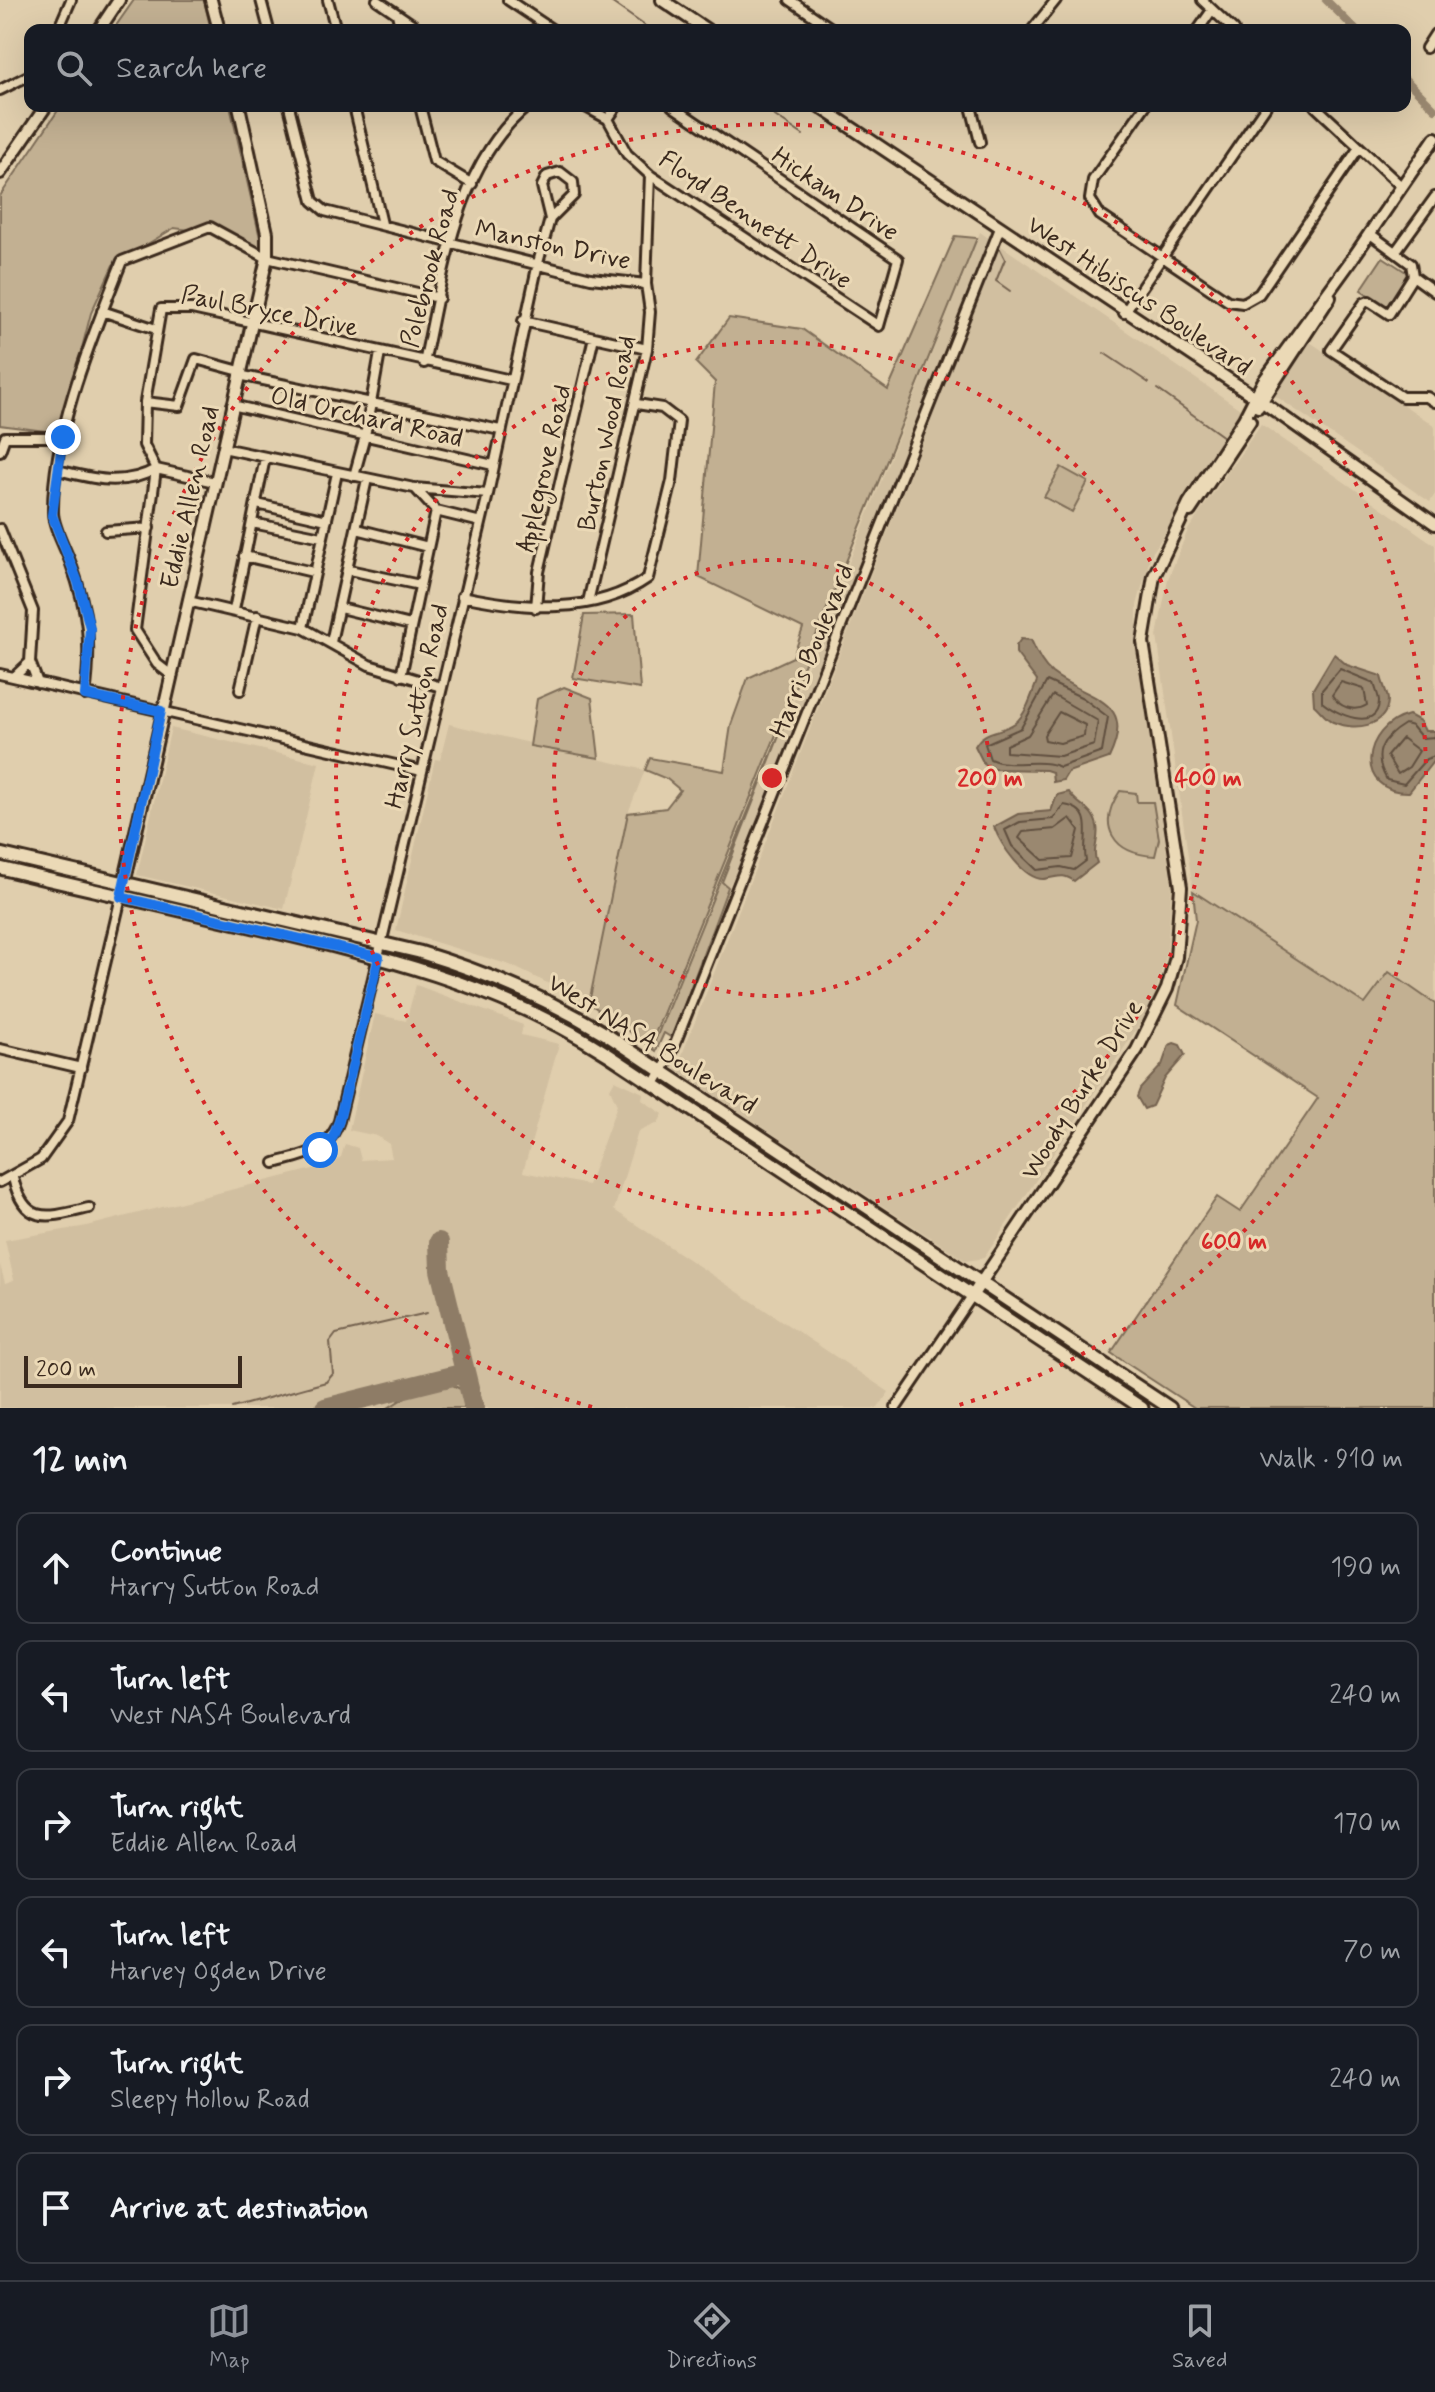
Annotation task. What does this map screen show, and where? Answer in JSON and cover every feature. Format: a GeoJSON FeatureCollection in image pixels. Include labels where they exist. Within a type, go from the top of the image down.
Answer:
{"type":"FeatureCollection","features":[{"type":"Feature","properties":{"kind":"main road","name":"West NASA Boulevard"},"geometry":{"type":"LineString","coordinates":[[0,854],[450,961],[534,994],[662,1071],[1170,1408]]}},
{"type":"Feature","properties":{"kind":"main road","name":"West NASA Boulevard"},"geometry":{"type":"LineString","coordinates":[[0,868],[379,957],[459,981],[524,1007],[586,1040],[654,1084],[1142,1408]]}},
{"type":"Feature","properties":{"kind":"main road"},"geometry":{"type":"LineString","coordinates":[[752,1150],[761,1137]]}},
{"type":"Feature","properties":{"kind":"street"},"geometry":{"type":"LineString","coordinates":[[61,24],[71,0]]}},
{"type":"Feature","properties":{"kind":"street"},"geometry":{"type":"LineString","coordinates":[[103,24],[119,0]]}},
{"type":"Feature","properties":{"kind":"street"},"geometry":{"type":"LineString","coordinates":[[211,0],[217,24]]}},
{"type":"Feature","properties":{"kind":"street"},"geometry":{"type":"LineString","coordinates":[[261,0],[267,24]]}},
{"type":"Feature","properties":{"kind":"street"},"geometry":{"type":"LineString","coordinates":[[328,0],[334,24]]}},
{"type":"Feature","properties":{"kind":"street"},"geometry":{"type":"LineString","coordinates":[[377,0],[412,24]]}},
{"type":"Feature","properties":{"kind":"street"},"geometry":{"type":"LineString","coordinates":[[508,0],[544,24]]}},
{"type":"Feature","properties":{"kind":"street"},"geometry":{"type":"LineString","coordinates":[[662,0],[698,24]]}},
{"type":"Feature","properties":{"kind":"street"},"geometry":{"type":"LineString","coordinates":[[790,0],[825,24]]}},
{"type":"Feature","properties":{"kind":"street"},"geometry":{"type":"LineString","coordinates":[[1037,24],[1056,0]]}},
{"type":"Feature","properties":{"kind":"street"},"geometry":{"type":"LineString","coordinates":[[1202,0],[1227,24]]}},
{"type":"Feature","properties":{"kind":"street"},"geometry":{"type":"LineString","coordinates":[[1202,24],[1212,10]]}},
{"type":"Feature","properties":{"kind":"street"},"geometry":{"type":"LineString","coordinates":[[396,13],[399,24]]}},
{"type":"Feature","properties":{"kind":"street"},"geometry":{"type":"LineString","coordinates":[[1426,48],[1435,34]]}},
{"type":"Feature","properties":{"kind":"street"},"geometry":{"type":"LineString","coordinates":[[0,90],[24,78]]}},
{"type":"Feature","properties":{"kind":"street"},"geometry":{"type":"LineString","coordinates":[[0,173],[42,112]]}},
{"type":"Feature","properties":{"kind":"street","name":"Eddie Allen Road"},"geometry":{"type":"LineString","coordinates":[[121,897],[250,321],[267,258],[267,233],[240,112]]}},
{"type":"Feature","properties":{"kind":"street","name":"Manston Drive"},"geometry":{"type":"LineString","coordinates":[[291,112],[313,201],[325,211],[591,278],[646,284]]}},
{"type":"Feature","properties":{"kind":"street"},"geometry":{"type":"LineString","coordinates":[[355,112],[382,224]]}},
{"type":"Feature","properties":{"kind":"street"},"geometry":{"type":"LineString","coordinates":[[422,112],[434,161],[472,184]]}},
{"type":"Feature","properties":{"kind":"street","name":"Polebrook Road"},"geometry":{"type":"LineString","coordinates":[[424,363],[451,242],[472,184],[507,122],[520,112]]}},
{"type":"Feature","properties":{"kind":"street"},"geometry":{"type":"LineString","coordinates":[[595,112],[608,119],[613,112]]}},
{"type":"Feature","properties":{"kind":"street","name":"Hickam Drive"},"geometry":{"type":"LineString","coordinates":[[681,112],[898,259],[879,326]]}},
{"type":"Feature","properties":{"kind":"street","name":"West Hibiscus Boulevard"},"geometry":{"type":"LineString","coordinates":[[828,112],[1124,313],[1258,399],[1435,524]]}},
{"type":"Feature","properties":{"kind":"street"},"geometry":{"type":"LineString","coordinates":[[972,112],[980,142]]}},
{"type":"Feature","properties":{"kind":"street"},"geometry":{"type":"LineString","coordinates":[[1141,112],[1093,180],[1090,199],[1100,215],[1228,301],[1243,303],[1259,294],[1358,149]]}},
{"type":"Feature","properties":{"kind":"street"},"geometry":{"type":"LineString","coordinates":[[1124,313],[1262,112]]}},
{"type":"Feature","properties":{"kind":"street"},"geometry":{"type":"LineString","coordinates":[[1321,112],[1401,186]]}},
{"type":"Feature","properties":{"kind":"street","name":"Floyd Bennett Drive"},"geometry":{"type":"LineString","coordinates":[[608,119],[627,154],[650,175],[879,326]]}},
{"type":"Feature","properties":{"kind":"street","name":"Woody Burke Drive"},"geometry":{"type":"LineString","coordinates":[[972,1296],[1137,1050],[1155,1019],[1176,957],[1181,887],[1143,642],[1154,576],[1184,515],[1193,509],[1258,399],[1435,138]]}},
{"type":"Feature","properties":{"kind":"street","name":"Harry Sutton Road"},"geometry":{"type":"LineString","coordinates":[[275,1163],[320,1150],[333,1137],[379,957],[488,494],[523,321],[550,219],[542,186],[547,176],[560,172],[573,182],[574,195],[550,219]]}},
{"type":"Feature","properties":{"kind":"street","name":"Burton Wood Road"},"geometry":{"type":"LineString","coordinates":[[588,602],[637,404],[647,349],[650,175]]}},
{"type":"Feature","properties":{"kind":"street"},"geometry":{"type":"LineString","coordinates":[[1396,251],[1435,197]]}},
{"type":"Feature","properties":{"kind":"street"},"geometry":{"type":"LineString","coordinates":[[85,695],[90,628],[78,582],[52,515],[63,437],[102,311],[122,261],[210,227],[267,258],[439,298]]}},
{"type":"Feature","properties":{"kind":"street","name":"Harris Boulevard"},"geometry":{"type":"LineString","coordinates":[[654,1084],[662,1071],[1000,228]]}},
{"type":"Feature","properties":{"kind":"street"},"geometry":{"type":"LineString","coordinates":[[1369,233],[1411,264],[1413,276],[1389,314],[1369,301],[1364,303],[1331,350],[1402,397],[1427,397],[1435,402]]}},
{"type":"Feature","properties":{"kind":"street"},"geometry":{"type":"LineString","coordinates":[[1413,276],[1435,292]]}},
{"type":"Feature","properties":{"kind":"street","name":"Paul Bryce Drive"},"geometry":{"type":"LineString","coordinates":[[170,674],[157,664],[135,630],[156,469],[144,445],[145,402],[161,309],[192,309],[511,380]]}},
{"type":"Feature","properties":{"kind":"street"},"geometry":{"type":"LineString","coordinates":[[102,311],[156,329]]}},
{"type":"Feature","properties":{"kind":"street"},"geometry":{"type":"LineString","coordinates":[[523,321],[647,349]]}},
{"type":"Feature","properties":{"kind":"street","name":"Applegrove Road"},"geometry":{"type":"LineString","coordinates":[[536,608],[539,572],[594,337]]}},
{"type":"Feature","properties":{"kind":"street"},"geometry":{"type":"LineString","coordinates":[[354,476],[365,436],[380,353]]}},
{"type":"Feature","properties":{"kind":"street"},"geometry":{"type":"LineString","coordinates":[[145,402],[179,406],[196,359],[240,373],[371,404],[500,430]]}},
{"type":"Feature","properties":{"kind":"street"},"geometry":{"type":"LineString","coordinates":[[462,596],[536,608],[588,602],[627,593],[648,578],[672,481],[679,421],[662,408],[637,404]]}},
{"type":"Feature","properties":{"kind":"street","name":"Old Orchard Road"},"geometry":{"type":"LineString","coordinates":[[232,405],[493,465]]}},
{"type":"Feature","properties":{"kind":"street"},"geometry":{"type":"LineString","coordinates":[[0,451],[5,437],[63,437]]}},
{"type":"Feature","properties":{"kind":"street"},"geometry":{"type":"LineString","coordinates":[[223,448],[414,488],[488,494]]}},
{"type":"Feature","properties":{"kind":"street"},"geometry":{"type":"LineString","coordinates":[[234,610],[265,458]]}},
{"type":"Feature","properties":{"kind":"street"},"geometry":{"type":"LineString","coordinates":[[58,470],[100,481],[143,477],[156,469],[215,482]]}},
{"type":"Feature","properties":{"kind":"street"},"geometry":{"type":"LineString","coordinates":[[303,628],[337,473]]}},
{"type":"Feature","properties":{"kind":"street"},"geometry":{"type":"LineString","coordinates":[[331,642],[367,479]]}},
{"type":"Feature","properties":{"kind":"street"},"geometry":{"type":"LineString","coordinates":[[414,488],[436,511],[481,522]]}},
{"type":"Feature","properties":{"kind":"street"},"geometry":{"type":"LineString","coordinates":[[257,504],[327,520]]}},
{"type":"Feature","properties":{"kind":"street"},"geometry":{"type":"LineString","coordinates":[[401,676],[436,511]]}},
{"type":"Feature","properties":{"kind":"street"},"geometry":{"type":"LineString","coordinates":[[252,523],[322,537]]}},
{"type":"Feature","properties":{"kind":"street"},"geometry":{"type":"LineString","coordinates":[[106,531],[149,528]]}},
{"type":"Feature","properties":{"kind":"street"},"geometry":{"type":"LineString","coordinates":[[0,529],[33,611],[30,662],[38,683]]}},
{"type":"Feature","properties":{"kind":"street"},"geometry":{"type":"LineString","coordinates":[[357,529],[428,547]]}},
{"type":"Feature","properties":{"kind":"street"},"geometry":{"type":"LineString","coordinates":[[244,556],[313,572]]}},
{"type":"Feature","properties":{"kind":"street"},"geometry":{"type":"LineString","coordinates":[[349,570],[420,585]]}},
{"type":"Feature","properties":{"kind":"street"},"geometry":{"type":"LineString","coordinates":[[188,601],[303,628],[369,665],[441,687]]}},
{"type":"Feature","properties":{"kind":"street"},"geometry":{"type":"LineString","coordinates":[[340,608],[410,625]]}},
{"type":"Feature","properties":{"kind":"street"},"geometry":{"type":"LineString","coordinates":[[240,690],[257,616]]}},
{"type":"Feature","properties":{"kind":"street"},"geometry":{"type":"LineString","coordinates":[[14,677],[30,662]]}},
{"type":"Feature","properties":{"kind":"street"},"geometry":{"type":"LineString","coordinates":[[0,674],[422,771]]}},
{"type":"Feature","properties":{"kind":"street"},"geometry":{"type":"LineString","coordinates":[[0,1182],[13,1178],[41,1159],[59,1137],[70,1115],[121,897]]}},
{"type":"Feature","properties":{"kind":"street"},"geometry":{"type":"LineString","coordinates":[[0,1049],[81,1068]]}},
{"type":"Feature","properties":{"kind":"street"},"geometry":{"type":"LineString","coordinates":[[13,1178],[18,1200],[31,1213],[53,1215],[89,1208]]}},
{"type":"Feature","properties":{"kind":"street"},"geometry":{"type":"LineString","coordinates":[[896,1408],[972,1296]]}},
{"type":"Feature","properties":{"kind":"shaded area"},"geometry":{"type":"Polygon","coordinates":[[[134,0],[204,0],[210,24],[117,24],[134,0]]]}},
{"type":"Feature","properties":{"kind":"shaded area"},"geometry":{"type":"Polygon","coordinates":[[[57,112],[231,112],[263,251],[209,223],[190,230],[174,228],[113,265],[91,313],[60,433],[0,425],[0,196],[57,112]]]}},
{"type":"Feature","properties":{"kind":"shaded area"},"geometry":{"type":"Polygon","coordinates":[[[980,232],[991,240],[757,834],[728,887],[722,882],[980,232]]]}},
{"type":"Feature","properties":{"kind":"shaded area"},"geometry":{"type":"Polygon","coordinates":[[[955,236],[977,238],[650,1046],[589,1003],[628,813],[666,808],[680,790],[667,779],[645,770],[650,758],[724,771],[731,725],[748,678],[793,657],[803,628],[698,577],[715,382],[696,363],[729,318],[802,329],[888,390],[955,236]]]}},
{"type":"Feature","properties":{"kind":"shaded area"},"geometry":{"type":"Polygon","coordinates":[[[1000,245],[1243,411],[1151,555],[1137,605],[1137,653],[1172,886],[1167,953],[1152,1006],[984,1258],[966,1261],[676,1070],[1000,245]]]}},
{"type":"Feature","properties":{"kind":"shaded area"},"geometry":{"type":"Polygon","coordinates":[[[1383,257],[1409,274],[1386,307],[1361,290],[1383,257]]]}},
{"type":"Feature","properties":{"kind":"shaded area"},"geometry":{"type":"Polygon","coordinates":[[[1307,340],[1435,426],[1435,494],[1430,502],[1271,393],[1307,340]]]}},
{"type":"Feature","properties":{"kind":"shaded area"},"geometry":{"type":"Polygon","coordinates":[[[1261,424],[1435,545],[1435,1004],[1389,972],[1366,1004],[1193,891],[1157,636],[1168,579],[1188,530],[1261,424]]]}},
{"type":"Feature","properties":{"kind":"shaded area"},"geometry":{"type":"Polygon","coordinates":[[[1061,467],[1088,482],[1072,512],[1044,497],[1061,467]]]}},
{"type":"Feature","properties":{"kind":"shaded area"},"geometry":{"type":"Polygon","coordinates":[[[634,614],[640,689],[573,678],[584,615],[634,614]]]}},
{"type":"Feature","properties":{"kind":"shaded area"},"geometry":{"type":"Polygon","coordinates":[[[564,687],[592,698],[599,758],[530,746],[537,699],[564,687]]]}},
{"type":"Feature","properties":{"kind":"shaded area"},"geometry":{"type":"Polygon","coordinates":[[[792,703],[722,882],[728,887],[672,1038],[664,1033],[656,1051],[652,1048],[792,703]]]}},
{"type":"Feature","properties":{"kind":"shaded area"},"geometry":{"type":"Polygon","coordinates":[[[449,724],[645,770],[628,813],[589,1003],[510,965],[396,930],[435,759],[440,760],[449,724]]]}},
{"type":"Feature","properties":{"kind":"shaded area"},"geometry":{"type":"Polygon","coordinates":[[[171,728],[319,763],[284,909],[137,875],[171,728]]]}},
{"type":"Feature","properties":{"kind":"shaded area"},"geometry":{"type":"Polygon","coordinates":[[[1120,791],[1136,793],[1137,802],[1153,802],[1159,839],[1155,856],[1128,850],[1113,836],[1109,816],[1120,791]]]}},
{"type":"Feature","properties":{"kind":"shaded area"},"geometry":{"type":"Polygon","coordinates":[[[1193,891],[1365,1004],[1389,972],[1435,1004],[1435,1408],[1195,1408],[1111,1353],[1217,1197],[1240,1212],[1318,1098],[1177,1005],[1196,920],[1193,891]]]}},
{"type":"Feature","properties":{"kind":"shaded area"},"geometry":{"type":"Polygon","coordinates":[[[416,985],[523,1025],[521,1035],[559,1044],[523,1172],[588,1185],[617,1105],[610,1089],[615,1080],[643,1093],[642,1100],[663,1114],[658,1123],[638,1132],[614,1210],[889,1392],[878,1408],[0,1408],[0,1265],[5,1283],[14,1280],[5,1240],[87,1226],[329,1165],[341,1157],[345,1144],[358,1148],[361,1160],[392,1158],[389,1144],[377,1136],[349,1130],[375,1014],[406,1021],[416,985]]]}},
{"type":"Feature","properties":{"kind":"shaded area"},"geometry":{"type":"Polygon","coordinates":[[[451,1384],[462,1390],[468,1408],[388,1408],[409,1395],[451,1384]]]}},
{"type":"Feature","properties":{"kind":"water"},"geometry":{"type":"Polygon","coordinates":[[[1021,639],[1031,640],[1042,662],[1052,673],[1104,703],[1113,712],[1117,723],[1116,738],[1109,758],[1068,772],[1063,780],[1053,782],[1052,772],[1046,770],[991,769],[984,764],[975,746],[983,737],[1019,719],[1037,681],[1016,653],[1021,639]]]}},
{"type":"Feature","properties":{"kind":"water"},"geometry":{"type":"Polygon","coordinates":[[[1334,654],[1347,665],[1381,676],[1388,700],[1382,717],[1375,722],[1359,726],[1341,725],[1330,721],[1314,705],[1313,689],[1334,654]]]}},
{"type":"Feature","properties":{"kind":"water"},"geometry":{"type":"Polygon","coordinates":[[[1409,715],[1420,721],[1425,731],[1435,731],[1435,759],[1409,792],[1391,789],[1379,782],[1372,771],[1370,758],[1381,732],[1409,715]]]}},
{"type":"Feature","properties":{"kind":"water"},"geometry":{"type":"Polygon","coordinates":[[[1069,792],[1095,820],[1098,831],[1097,863],[1074,881],[1063,876],[1036,878],[1014,860],[994,827],[1018,814],[1051,811],[1057,795],[1069,792]]]}},
{"type":"Feature","properties":{"kind":"water"},"geometry":{"type":"Polygon","coordinates":[[[1169,1045],[1180,1045],[1185,1055],[1165,1078],[1152,1106],[1144,1109],[1137,1097],[1140,1089],[1162,1065],[1169,1045]]]}},
{"type":"Feature","properties":{"kind":"waterway"},"geometry":{"type":"LineString","coordinates":[[608,0],[642,24]]}},
{"type":"Feature","properties":{"kind":"waterway"},"geometry":{"type":"LineString","coordinates":[[1326,0],[1350,24]]}},
{"type":"Feature","properties":{"kind":"waterway"},"geometry":{"type":"LineString","coordinates":[[1411,85],[1435,109]]}},
{"type":"Feature","properties":{"kind":"waterway"},"geometry":{"type":"LineString","coordinates":[[769,112],[803,135]]}},
{"type":"Feature","properties":{"kind":"waterway"},"geometry":{"type":"LineString","coordinates":[[1000,249],[1005,259],[996,281],[1010,291]]}},
{"type":"Feature","properties":{"kind":"waterway"},"geometry":{"type":"LineString","coordinates":[[1104,353],[1149,383]]}},
{"type":"Feature","properties":{"kind":"waterway"},"geometry":{"type":"LineString","coordinates":[[1157,389],[1224,437]]}},
{"type":"Feature","properties":{"kind":"waterway"},"geometry":{"type":"LineString","coordinates":[[232,1408],[326,1382],[333,1374],[330,1342],[336,1334],[427,1313]]}},
{"type":"Feature","properties":{"kind":"taxiway"},"geometry":{"type":"LineString","coordinates":[[439,1242],[440,1270],[474,1408]]}},
{"type":"Feature","properties":{"kind":"taxiway"},"geometry":{"type":"LineString","coordinates":[[325,1408],[465,1373]]}},
{"type":"Feature","properties":{"kind":"route"},"geometry":{"type":"LineString","coordinates":[[63,437],[52,515],[78,582],[90,628],[85,695],[161,711],[121,897],[379,957],[339,1121],[333,1137],[320,1150]]}}]}
